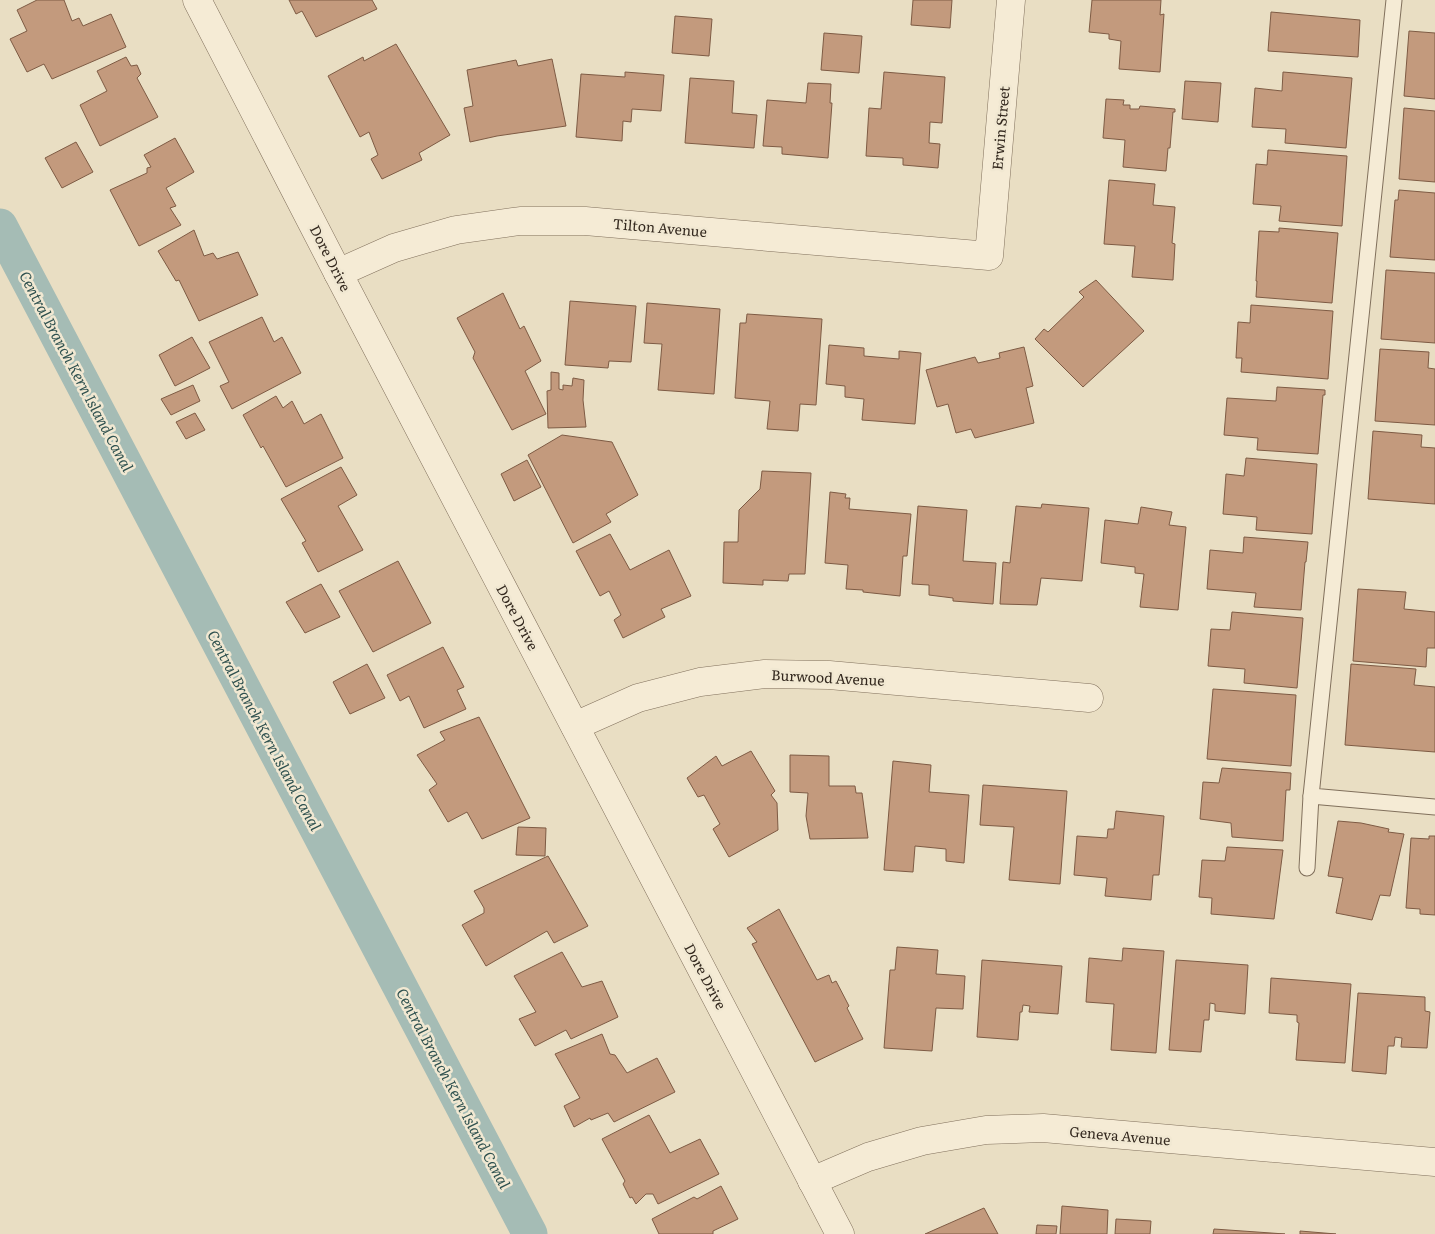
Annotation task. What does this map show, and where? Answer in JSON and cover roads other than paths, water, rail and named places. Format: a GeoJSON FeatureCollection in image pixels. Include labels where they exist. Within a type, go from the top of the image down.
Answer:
{"type":"FeatureCollection","features":[{"type":"Feature","properties":{"kind":"street","name":"Dore Drive"},"geometry":{"type":"LineString","coordinates":[[197,0],[840,1234]]}},
{"type":"Feature","properties":{"kind":"street","name":"Erwin Street"},"geometry":{"type":"LineString","coordinates":[[989,256],[1011,0]]}},
{"type":"Feature","properties":{"kind":"street","name":"Tilton Avenue"},"geometry":{"type":"LineString","coordinates":[[338,273],[394,248],[456,230],[520,221],[585,221],[989,256]]}},
{"type":"Feature","properties":{"kind":"street","name":"Burwood Avenue"},"geometry":{"type":"LineString","coordinates":[[575,726],[638,698],[700,682],[765,674],[829,675],[1089,698]]}},
{"type":"Feature","properties":{"kind":"street","name":"Geneva Avenue"},"geometry":{"type":"LineString","coordinates":[[812,1181],[868,1157],[922,1140],[986,1130],[1043,1128],[1435,1162]]}},
{"type":"Feature","properties":{"kind":"lane"},"geometry":{"type":"LineString","coordinates":[[1306,868],[1394,0]]}},
{"type":"Feature","properties":{"kind":"lane"},"geometry":{"type":"LineString","coordinates":[[1312,796],[1435,806]]}},
{"type":"Feature","properties":{"kind":"waterway","name":"Central Branch Kern Island Canal"},"geometry":{"type":"LineString","coordinates":[[0,226],[530,1234]]}}]}
